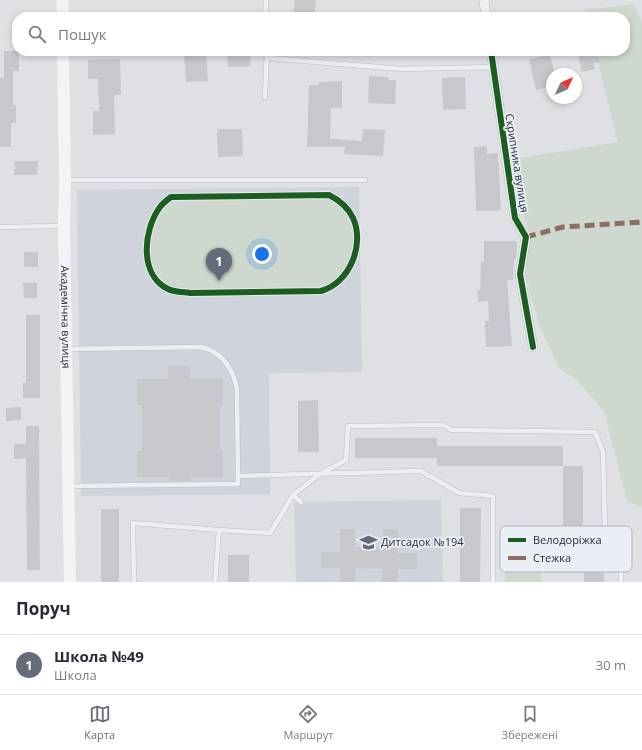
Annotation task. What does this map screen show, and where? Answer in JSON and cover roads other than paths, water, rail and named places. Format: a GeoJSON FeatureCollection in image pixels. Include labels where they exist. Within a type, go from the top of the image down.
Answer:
{"type":"FeatureCollection","features":[{"type":"Feature","properties":{"kind":"main road"},"geometry":{"type":"LineString","coordinates":[[62,0],[63,12]]}},
{"type":"Feature","properties":{"kind":"main road","name":"Академічна вулиця"},"geometry":{"type":"LineString","coordinates":[[63,56],[65,180],[64,226],[70,582]]}},
{"type":"Feature","properties":{"kind":"street"},"geometry":{"type":"LineString","coordinates":[[484,0],[485,12]]}},
{"type":"Feature","properties":{"kind":"street","name":"Скрипника вулиця"},"geometry":{"type":"LineString","coordinates":[[492,56],[515,218],[526,237],[520,274],[533,347]]}},
{"type":"Feature","properties":{"kind":"lane"},"geometry":{"type":"LineString","coordinates":[[265,12],[266,0]]}},
{"type":"Feature","properties":{"kind":"lane"},"geometry":{"type":"LineString","coordinates":[[264,97],[268,58],[402,69],[494,67]]}},
{"type":"Feature","properties":{"kind":"lane"},"geometry":{"type":"LineString","coordinates":[[65,180],[365,180]]}},
{"type":"Feature","properties":{"kind":"lane"},"geometry":{"type":"LineString","coordinates":[[0,227],[64,226]]}},
{"type":"Feature","properties":{"kind":"lane"},"geometry":{"type":"LineString","coordinates":[[66,349],[202,347],[218,354],[231,369],[237,389],[238,484],[69,486]]}},
{"type":"Feature","properties":{"kind":"lane"},"geometry":{"type":"LineString","coordinates":[[134,582],[133,523],[270,533],[293,495],[320,474],[346,460],[348,426],[443,425],[452,430],[595,432],[603,452],[605,526]]}},
{"type":"Feature","properties":{"kind":"lane"},"geometry":{"type":"LineString","coordinates":[[238,476],[421,471],[459,493],[493,496],[493,582]]}},
{"type":"Feature","properties":{"kind":"lane"},"geometry":{"type":"LineString","coordinates":[[293,495],[301,502]]}},
{"type":"Feature","properties":{"kind":"lane"},"geometry":{"type":"LineString","coordinates":[[215,582],[219,530]]}},
{"type":"Feature","properties":{"kind":"lane"},"geometry":{"type":"LineString","coordinates":[[621,572],[621,582]]}},
{"type":"Feature","properties":{"kind":"place","name":"Школа №49"},"geometry":{"type":"Point","coordinates":[219,281]}},
{"type":"Feature","properties":{"kind":"place","name":"Дитсадок №194"},"geometry":{"type":"Point","coordinates":[368,542]}}]}
